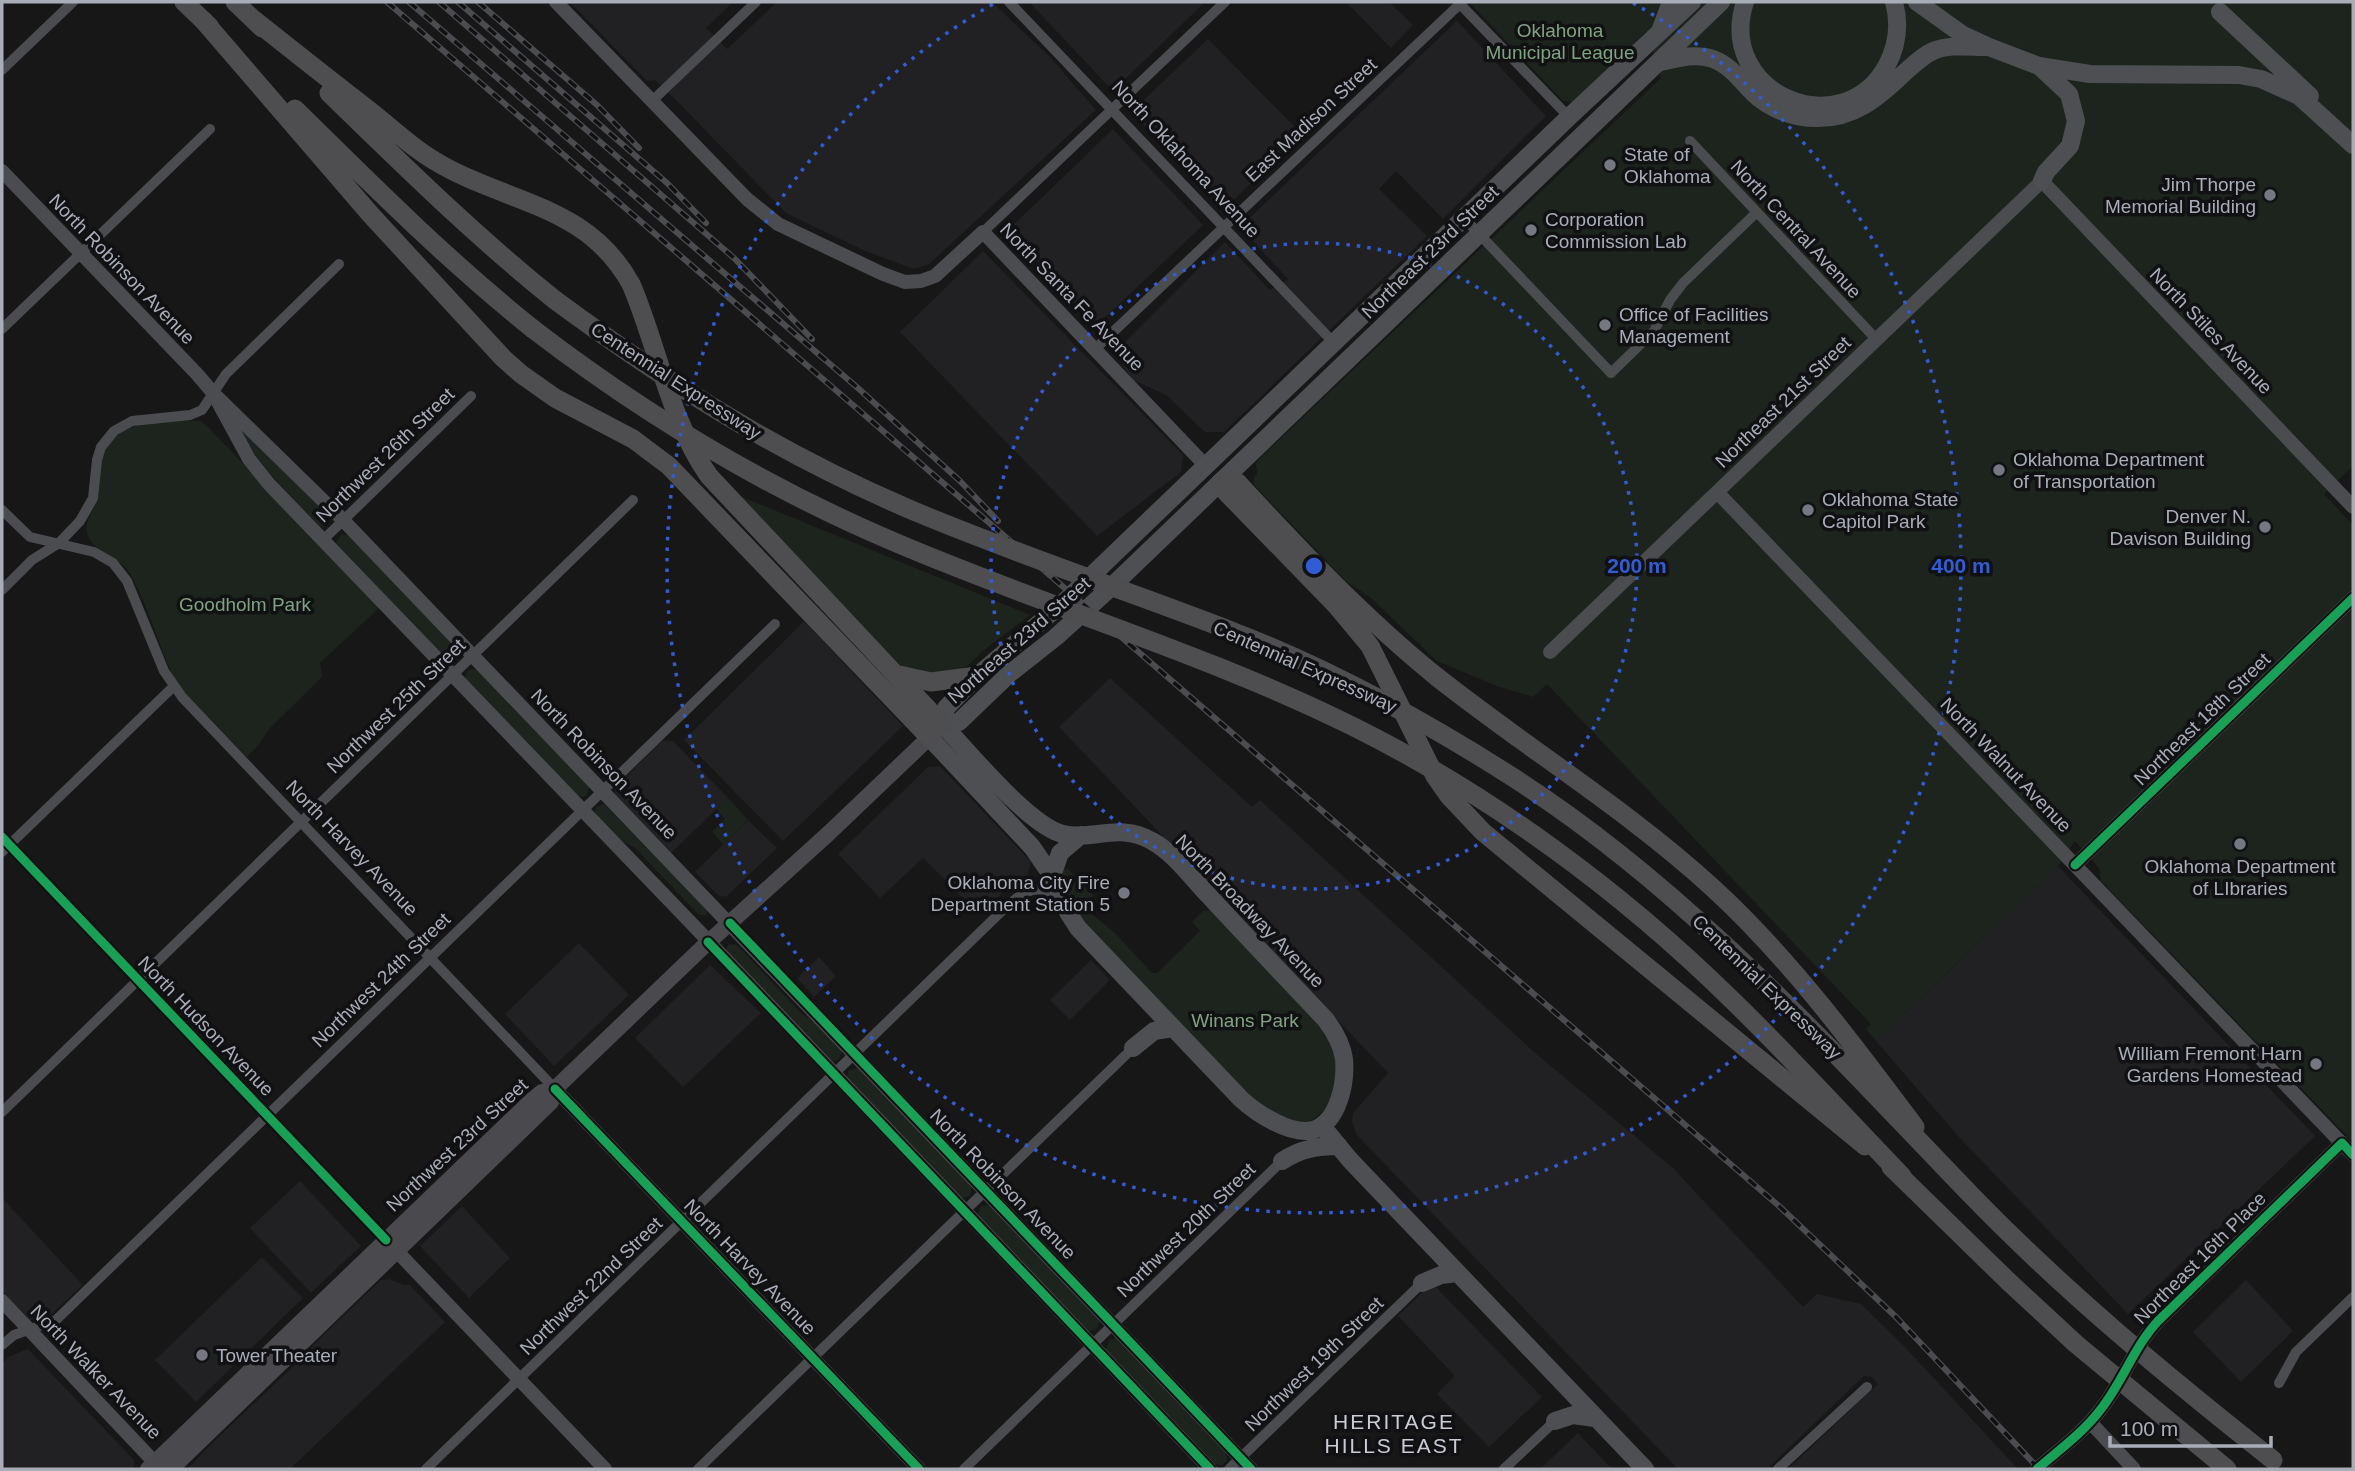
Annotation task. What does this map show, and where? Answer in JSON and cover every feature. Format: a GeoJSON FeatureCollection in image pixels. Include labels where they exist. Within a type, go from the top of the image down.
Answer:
{"type":"FeatureCollection","features":[{"type":"Feature","properties":{"kind":"highway","name":"Centennial Expressway"},"geometry":{"type":"LineString","coordinates":[[184,2],[481,287],[623,395],[679,430],[825,511],[898,544],[1255,681],[1358,729],[1450,781],[1530,832],[1664,937],[1731,999],[1975,1250],[2076,1344],[2227,1469]]}},
{"type":"Feature","properties":{"kind":"highway","name":"Centennial Expressway"},"geometry":{"type":"LineString","coordinates":[[235,2],[450,211],[499,255],[626,352],[707,406],[772,443],[909,509],[1238,634],[1367,692],[1527,786],[1598,837],[1698,918],[1759,976],[2022,1246],[2098,1316],[2211,1411],[2280,1464]]}},
{"type":"Feature","properties":{"kind":"highway"},"geometry":{"type":"LineString","coordinates":[[253,19],[425,154],[469,179],[571,221],[604,246],[621,266],[634,291],[673,405],[691,449],[704,469],[726,497],[898,675],[936,731]]}},
{"type":"Feature","properties":{"kind":"highway"},"geometry":{"type":"LineString","coordinates":[[203,20],[371,215],[503,358],[555,398],[633,439],[669,466],[936,731]]}},
{"type":"Feature","properties":{"kind":"highway"},"geometry":{"type":"LineString","coordinates":[[1902,1175],[1793,1089],[1483,832],[1449,796],[1435,776],[1370,646],[1335,604],[1226,492],[1222,482],[1237,482],[1350,599],[1437,676],[1638,826],[1724,899],[1784,962],[1858,1051],[1947,1169]]}},
{"type":"Feature","properties":{"kind":"highway"},"geometry":{"type":"LineString","coordinates":[[898,675],[931,682],[977,677]]}},
{"type":"Feature","properties":{"kind":"main road"},"geometry":{"type":"LineString","coordinates":[[1660,32],[1671,2]]}},
{"type":"Feature","properties":{"kind":"main road","name":"Northeast 23rd Street"},"geometry":{"type":"LineString","coordinates":[[936,731],[946,708],[977,677],[1065,601],[1692,2]]}},
{"type":"Feature","properties":{"kind":"main road","name":"Northeast 23rd Street"},"geometry":{"type":"LineString","coordinates":[[936,731],[959,722],[1009,674],[1056,637],[1222,482],[1721,2]]}},
{"type":"Feature","properties":{"kind":"main road"},"geometry":{"type":"LineString","coordinates":[[1745,2],[1740,21],[1740,37],[1753,72],[1773,92],[1787,100],[1817,105],[1846,100],[1868,88],[1877,79],[1895,46],[1898,20],[1894,2]]}},
{"type":"Feature","properties":{"kind":"main road"},"geometry":{"type":"LineString","coordinates":[[1917,2],[1963,35],[2039,66],[2090,74],[2239,75],[2260,79],[2299,96],[2347,140]]}},
{"type":"Feature","properties":{"kind":"main road"},"geometry":{"type":"LineString","coordinates":[[2220,12],[2306,91],[2347,140]]}},
{"type":"Feature","properties":{"kind":"main road"},"geometry":{"type":"LineString","coordinates":[[1657,63],[1693,56],[1712,59],[1731,70],[1767,104],[1791,114],[1818,118],[1836,117],[1870,102],[1932,51],[1952,47],[1989,47]]}},
{"type":"Feature","properties":{"kind":"main road"},"geometry":{"type":"LineString","coordinates":[[2039,66],[2068,94],[2076,121],[2070,146],[2046,172],[2042,181]]}},
{"type":"Feature","properties":{"kind":"main road","name":"North Santa Fe Avenue"},"geometry":{"type":"LineString","coordinates":[[1205,465],[1222,482]]}},
{"type":"Feature","properties":{"kind":"main road"},"geometry":{"type":"LineString","coordinates":[[936,731],[1032,847],[1052,876],[1060,897],[1079,928],[1173,1028],[1255,1112],[1297,1130],[1312,1130],[1322,1126],[1457,1273],[1645,1469]]}},
{"type":"Feature","properties":{"kind":"main road","name":"North Broadway Avenue"},"geometry":{"type":"LineString","coordinates":[[936,731],[1033,818],[1049,829],[1081,835],[1115,831],[1131,833],[1151,840],[1166,851],[1326,1020],[1336,1034],[1344,1060],[1340,1099],[1322,1126]]}},
{"type":"Feature","properties":{"kind":"main road","name":"Northwest 23rd Street"},"geometry":{"type":"LineString","coordinates":[[155,1467],[391,1246],[551,1102],[555,1089],[708,942],[829,833],[936,731]]}},
{"type":"Feature","properties":{"kind":"main road"},"geometry":{"type":"LineString","coordinates":[[1052,876],[1060,853],[1081,835]]}},
{"type":"Feature","properties":{"kind":"main road"},"geometry":{"type":"LineString","coordinates":[[1133,1048],[1154,1031],[1173,1028]]}},
{"type":"Feature","properties":{"kind":"main road"},"geometry":{"type":"LineString","coordinates":[[1282,1161],[1305,1150],[1339,1146]]}},
{"type":"Feature","properties":{"kind":"main road","name":"Northwest 23rd Street"},"geometry":{"type":"LineString","coordinates":[[171,1469],[391,1246]]}},
{"type":"Feature","properties":{"kind":"main road"},"geometry":{"type":"LineString","coordinates":[[1422,1283],[1441,1275],[1457,1273]]}},
{"type":"Feature","properties":{"kind":"main road"},"geometry":{"type":"LineString","coordinates":[[1555,1421],[1573,1415],[1595,1418]]}},
{"type":"Feature","properties":{"kind":"street"},"geometry":{"type":"LineString","coordinates":[[2,70],[73,2]]}},
{"type":"Feature","properties":{"kind":"street","name":"North Santa Fe Avenue"},"geometry":{"type":"LineString","coordinates":[[556,2],[768,218],[905,282],[935,276],[983,232],[1205,465]]}},
{"type":"Feature","properties":{"kind":"street"},"geometry":{"type":"LineString","coordinates":[[652,101],[756,2]]}},
{"type":"Feature","properties":{"kind":"street","name":"North Oklahoma Avenue"},"geometry":{"type":"LineString","coordinates":[[1009,2],[1334,343]]}},
{"type":"Feature","properties":{"kind":"street"},"geometry":{"type":"LineString","coordinates":[[983,232],[1225,2]]}},
{"type":"Feature","properties":{"kind":"street"},"geometry":{"type":"LineString","coordinates":[[1460,2],[1569,117]]}},
{"type":"Feature","properties":{"kind":"street","name":"East Madison Street"},"geometry":{"type":"LineString","coordinates":[[1094,350],[1460,2]]}},
{"type":"Feature","properties":{"kind":"street"},"geometry":{"type":"LineString","coordinates":[[2,329],[210,129]]}},
{"type":"Feature","properties":{"kind":"street","name":"North Central Avenue"},"geometry":{"type":"LineString","coordinates":[[1690,141],[1877,340]]}},
{"type":"Feature","properties":{"kind":"street","name":"North Robinson Avenue"},"geometry":{"type":"LineString","coordinates":[[2,171],[214,394],[343,520],[1246,1464]]}},
{"type":"Feature","properties":{"kind":"street","name":"Northeast 21st Street"},"geometry":{"type":"LineString","coordinates":[[1550,652],[2042,181]]}},
{"type":"Feature","properties":{"kind":"street","name":"North Stiles Avenue"},"geometry":{"type":"LineString","coordinates":[[2042,181],[2353,507]]}},
{"type":"Feature","properties":{"kind":"street"},"geometry":{"type":"LineString","coordinates":[[1464,218],[1611,373],[1654,331],[1670,300],[1683,283],[1757,212]]}},
{"type":"Feature","properties":{"kind":"street"},"geometry":{"type":"LineString","coordinates":[[2,590],[32,560],[59,543],[80,522],[95,491],[99,454],[114,431],[132,421],[193,415],[202,410],[226,374],[339,264]]}},
{"type":"Feature","properties":{"kind":"street","name":"North Robinson Avenue"},"geometry":{"type":"LineString","coordinates":[[214,394],[232,430],[262,476],[1210,1469]]}},
{"type":"Feature","properties":{"kind":"street","name":"Northwest 26th Street"},"geometry":{"type":"LineString","coordinates":[[323,540],[471,396]]}},
{"type":"Feature","properties":{"kind":"street","name":"North Walnut Avenue"},"geometry":{"type":"LineString","coordinates":[[1717,492],[2353,1155]]}},
{"type":"Feature","properties":{"kind":"street","name":"Northwest 25th Street"},"geometry":{"type":"LineString","coordinates":[[2,1112],[634,500]]}},
{"type":"Feature","properties":{"kind":"street","name":"North Harvey Avenue"},"geometry":{"type":"LineString","coordinates":[[2,510],[30,537],[94,552],[118,567],[127,581],[173,687],[919,1469]]}},
{"type":"Feature","properties":{"kind":"street","name":"Northeast 18th Street"},"geometry":{"type":"LineString","coordinates":[[2075,865],[2353,598]]}},
{"type":"Feature","properties":{"kind":"street","name":"Northwest 24th Street"},"geometry":{"type":"LineString","coordinates":[[2,1345],[14,1335],[56,1320],[775,624]]}},
{"type":"Feature","properties":{"kind":"street"},"geometry":{"type":"LineString","coordinates":[[4,845],[173,687]]}},
{"type":"Feature","properties":{"kind":"street","name":"North Hudson Avenue"},"geometry":{"type":"LineString","coordinates":[[4,845],[138,980],[605,1469]]}},
{"type":"Feature","properties":{"kind":"street","name":"Northwest 22nd Street"},"geometry":{"type":"LineString","coordinates":[[426,1469],[1006,907],[1024,892],[1033,890],[1042,890],[1060,897]]}},
{"type":"Feature","properties":{"kind":"street"},"geometry":{"type":"LineString","coordinates":[[698,1469],[1133,1048]]}},
{"type":"Feature","properties":{"kind":"street","name":"Northeast 16th Place"},"geometry":{"type":"LineString","coordinates":[[2038,1469],[2102,1408],[2146,1335],[2342,1143]]}},
{"type":"Feature","properties":{"kind":"street","name":"Northwest 20th Street"},"geometry":{"type":"LineString","coordinates":[[964,1469],[1282,1161]]}},
{"type":"Feature","properties":{"kind":"street","name":"Northwest 19th Street"},"geometry":{"type":"LineString","coordinates":[[1229,1469],[1246,1464],[1422,1283]]}},
{"type":"Feature","properties":{"kind":"street"},"geometry":{"type":"LineString","coordinates":[[2279,1383],[2296,1352],[2353,1297]]}},
{"type":"Feature","properties":{"kind":"street","name":"North Walker Avenue"},"geometry":{"type":"LineString","coordinates":[[2,1301],[155,1467]]}},
{"type":"Feature","properties":{"kind":"street"},"geometry":{"type":"LineString","coordinates":[[1779,1469],[1867,1387]]}},
{"type":"Feature","properties":{"kind":"street"},"geometry":{"type":"LineString","coordinates":[[1504,1469],[1555,1421]]}},
{"type":"Feature","properties":{"kind":"street"},"geometry":{"type":"LineString","coordinates":[[2090,1422],[2134,1469]]}},
{"type":"Feature","properties":{"kind":"shaded area"},"geometry":{"type":"Polygon","coordinates":[[[570,2],[733,2],[706,28],[727,49],[777,2],[992,2],[1050,57],[1096,110],[928,265],[914,269],[863,250],[786,213],[677,101],[655,80],[647,81],[570,2]]]}},
{"type":"Feature","properties":{"kind":"shaded area"},"geometry":{"type":"Polygon","coordinates":[[[1029,2],[1205,2],[1113,91],[1029,2]]]}},
{"type":"Feature","properties":{"kind":"shaded area"},"geometry":{"type":"Polygon","coordinates":[[[1346,2],[1389,2],[1413,25],[1391,48],[1346,2]]]}},
{"type":"Feature","properties":{"kind":"shaded area"},"geometry":{"type":"Polygon","coordinates":[[[1457,21],[1546,116],[1443,219],[1396,171],[1379,189],[1427,236],[1224,432],[1205,432],[1166,395],[1133,380],[1114,353],[1225,242],[1270,290],[1288,279],[1240,227],[1457,21]]]}},
{"type":"Feature","properties":{"kind":"shaded area"},"geometry":{"type":"Polygon","coordinates":[[[1208,39],[1302,134],[1224,209],[1131,112],[1208,39]]]}},
{"type":"Feature","properties":{"kind":"shaded area"},"geometry":{"type":"Polygon","coordinates":[[[1113,129],[1203,225],[1095,327],[1004,234],[1113,129]]]}},
{"type":"Feature","properties":{"kind":"shaded area"},"geometry":{"type":"Polygon","coordinates":[[[983,251],[1183,455],[1181,472],[1097,536],[900,332],[983,251]]]}},
{"type":"Feature","properties":{"kind":"shaded area"},"geometry":{"type":"Polygon","coordinates":[[[804,621],[903,726],[783,841],[684,740],[804,621]]]}},
{"type":"Feature","properties":{"kind":"shaded area"},"geometry":{"type":"Polygon","coordinates":[[[1110,678],[1252,807],[1260,800],[1533,1051],[1673,1168],[1803,1307],[1817,1294],[1861,1304],[1904,1346],[2018,1469],[1788,1469],[1878,1384],[1872,1377],[1864,1376],[1767,1469],[1678,1469],[1356,1134],[1353,1113],[1388,1073],[1059,727],[1110,678]]]}},
{"type":"Feature","properties":{"kind":"shaded area"},"geometry":{"type":"Polygon","coordinates":[[[662,741],[673,741],[728,798],[671,853],[614,794],[617,786],[662,741]]]}},
{"type":"Feature","properties":{"kind":"shaded area"},"geometry":{"type":"Polygon","coordinates":[[[940,766],[1031,862],[1027,875],[1014,881],[980,915],[923,858],[880,898],[838,854],[928,767],[940,766]]]}},
{"type":"Feature","properties":{"kind":"shaded area"},"geometry":{"type":"Polygon","coordinates":[[[748,820],[777,848],[726,897],[718,895],[695,872],[748,820]]]}},
{"type":"Feature","properties":{"kind":"shaded area"},"geometry":{"type":"Polygon","coordinates":[[[2058,866],[2315,1136],[2128,1314],[1958,1136],[1876,1041],[2058,866]]]}},
{"type":"Feature","properties":{"kind":"shaded area"},"geometry":{"type":"Polygon","coordinates":[[[579,943],[629,995],[554,1066],[505,1014],[579,943]]]}},
{"type":"Feature","properties":{"kind":"shaded area"},"geometry":{"type":"Polygon","coordinates":[[[819,957],[836,976],[814,997],[797,978],[819,957]]]}},
{"type":"Feature","properties":{"kind":"shaded area"},"geometry":{"type":"Polygon","coordinates":[[[1091,960],[1110,980],[1070,1020],[1050,1000],[1091,960]]]}},
{"type":"Feature","properties":{"kind":"shaded area"},"geometry":{"type":"Polygon","coordinates":[[[710,965],[761,1013],[683,1087],[635,1038],[710,965]]]}},
{"type":"Feature","properties":{"kind":"shaded area"},"geometry":{"type":"Polygon","coordinates":[[[300,1181],[361,1246],[311,1293],[250,1228],[300,1181]]]}},
{"type":"Feature","properties":{"kind":"shaded area"},"geometry":{"type":"Polygon","coordinates":[[[2,1198],[83,1285],[47,1318],[30,1320],[2,1291],[2,1198]]]}},
{"type":"Feature","properties":{"kind":"shaded area"},"geometry":{"type":"Polygon","coordinates":[[[462,1206],[510,1258],[469,1298],[420,1246],[462,1206]]]}},
{"type":"Feature","properties":{"kind":"shaded area"},"geometry":{"type":"Polygon","coordinates":[[[262,1257],[303,1298],[196,1402],[155,1360],[262,1257]]]}},
{"type":"Feature","properties":{"kind":"shaded area"},"geometry":{"type":"Polygon","coordinates":[[[389,1279],[410,1285],[445,1322],[290,1469],[188,1469],[381,1280],[389,1279]]]}},
{"type":"Feature","properties":{"kind":"shaded area"},"geometry":{"type":"Polygon","coordinates":[[[2246,1280],[2293,1331],[2241,1382],[2193,1332],[2246,1280]]]}},
{"type":"Feature","properties":{"kind":"shaded area"},"geometry":{"type":"Polygon","coordinates":[[[1432,1283],[1542,1397],[1489,1447],[1437,1394],[1455,1376],[1398,1316],[1432,1283]]]}},
{"type":"Feature","properties":{"kind":"shaded area"},"geometry":{"type":"Polygon","coordinates":[[[28,1349],[134,1460],[131,1469],[2,1469],[2,1364],[10,1356],[28,1349]]]}},
{"type":"Feature","properties":{"kind":"shaded area"},"geometry":{"type":"Polygon","coordinates":[[[1578,1433],[1612,1469],[1540,1469],[1578,1433]]]}},
{"type":"Feature","properties":{"kind":"green space","name":"Oklahoma State Capitol Park"},"geometry":{"type":"Polygon","coordinates":[[[1469,2],[2353,2],[2353,466],[2324,494],[2353,525],[2353,1142],[2101,881],[2099,868],[2075,841],[2058,866],[1876,1041],[1866,1029],[1871,1024],[1547,684],[1533,697],[1497,686],[1437,661],[1371,598],[1346,581],[1254,485],[1256,463],[1260,458],[1661,78],[1646,31],[1614,66],[1574,102],[1563,101],[1469,2]]]}},
{"type":"Feature","properties":{"kind":"green space","name":"Goodholm Park"},"geometry":{"type":"Polygon","coordinates":[[[181,420],[201,421],[207,426],[380,607],[320,663],[322,677],[269,729],[247,757],[179,687],[131,575],[121,563],[91,542],[87,531],[98,496],[101,464],[105,450],[112,440],[131,428],[181,420]]]}},
{"type":"Feature","properties":{"kind":"green space"},"geometry":{"type":"Polygon","coordinates":[[[239,424],[328,514],[328,524],[323,527],[319,525],[275,479],[246,442],[238,428],[239,424]]]}},
{"type":"Feature","properties":{"kind":"green space"},"geometry":{"type":"Polygon","coordinates":[[[735,494],[1030,615],[967,666],[950,673],[929,675],[901,666],[735,494]]]}},
{"type":"Feature","properties":{"kind":"green space"},"geometry":{"type":"Polygon","coordinates":[[[341,534],[348,535],[458,649],[459,656],[453,661],[447,660],[336,543],[341,534]]]}},
{"type":"Feature","properties":{"kind":"green space"},"geometry":{"type":"Polygon","coordinates":[[[477,670],[589,787],[587,795],[577,795],[467,681],[467,671],[477,670]]]}},
{"type":"Feature","properties":{"kind":"green space"},"geometry":{"type":"Polygon","coordinates":[[[728,798],[748,820],[723,844],[712,832],[725,819],[716,809],[728,798]]]}},
{"type":"Feature","properties":{"kind":"green space"},"geometry":{"type":"Polygon","coordinates":[[[604,804],[707,910],[706,916],[698,914],[635,848],[622,841],[598,817],[596,807],[604,804]]]}},
{"type":"Feature","properties":{"kind":"green space","name":"Winans Park"},"geometry":{"type":"Polygon","coordinates":[[[1064,869],[1068,869],[1093,895],[1085,905],[1090,910],[1088,911],[1115,933],[1152,973],[1157,973],[1200,931],[1192,922],[1203,911],[1211,910],[1323,1027],[1333,1048],[1336,1072],[1332,1095],[1320,1114],[1310,1121],[1294,1122],[1260,1107],[1079,919],[1061,874],[1064,869]]]}},
{"type":"Feature","properties":{"kind":"green space"},"geometry":{"type":"Polygon","coordinates":[[[729,944],[737,945],[802,1014],[818,1023],[842,1050],[839,1059],[827,1059],[727,954],[726,948],[729,944]]]}},
{"type":"Feature","properties":{"kind":"green space"},"geometry":{"type":"Polygon","coordinates":[[[858,1068],[972,1186],[970,1196],[961,1198],[847,1080],[848,1071],[858,1068]]]}},
{"type":"Feature","properties":{"kind":"green space"},"geometry":{"type":"Polygon","coordinates":[[[988,1205],[1100,1321],[1096,1330],[1088,1331],[977,1216],[981,1206],[988,1205]]]}},
{"type":"Feature","properties":{"kind":"green space"},"geometry":{"type":"Polygon","coordinates":[[[1117,1338],[1226,1451],[1227,1461],[1223,1465],[1213,1464],[1105,1350],[1110,1340],[1117,1338]]]}},
{"type":"Feature","properties":{"kind":"railway"},"geometry":{"type":"LineString","coordinates":[[387,2],[1779,1206],[1896,1317],[2039,1469]]}},
{"type":"Feature","properties":{"kind":"railway"},"geometry":{"type":"LineString","coordinates":[[409,2],[859,389],[960,481],[998,521]]}},
{"type":"Feature","properties":{"kind":"railway"},"geometry":{"type":"LineString","coordinates":[[439,2],[734,258],[812,339]]}},
{"type":"Feature","properties":{"kind":"railway"},"geometry":{"type":"LineString","coordinates":[[458,2],[667,183],[706,223]]}},
{"type":"Feature","properties":{"kind":"railway"},"geometry":{"type":"LineString","coordinates":[[478,2],[597,105],[639,148]]}},
{"type":"Feature","properties":{"kind":"cycle path"},"geometry":{"type":"LineString","coordinates":[[2075,865],[2353,598]]}},
{"type":"Feature","properties":{"kind":"cycle path"},"geometry":{"type":"LineString","coordinates":[[2,837],[386,1240]]}},
{"type":"Feature","properties":{"kind":"cycle path"},"geometry":{"type":"LineString","coordinates":[[730,923],[1251,1469]]}},
{"type":"Feature","properties":{"kind":"cycle path"},"geometry":{"type":"LineString","coordinates":[[708,942],[1210,1469]]}},
{"type":"Feature","properties":{"kind":"cycle path"},"geometry":{"type":"LineString","coordinates":[[555,1089],[919,1469]]}},
{"type":"Feature","properties":{"kind":"cycle path"},"geometry":{"type":"LineString","coordinates":[[2037,1469],[2094,1417],[2158,1321],[2342,1143],[2353,1155]]}},
{"type":"Feature","properties":{"kind":"place","name":"State of Oklahoma"},"geometry":{"type":"Point","coordinates":[1610,165]}},
{"type":"Feature","properties":{"kind":"place","name":"Jim Thorpe Memorial Building"},"geometry":{"type":"Point","coordinates":[2270,195]}},
{"type":"Feature","properties":{"kind":"place","name":"Corporation Commission Lab"},"geometry":{"type":"Point","coordinates":[1531,230]}},
{"type":"Feature","properties":{"kind":"place","name":"Office of Facilities Management"},"geometry":{"type":"Point","coordinates":[1605,325]}},
{"type":"Feature","properties":{"kind":"place","name":"Oklahoma Department of Transportation"},"geometry":{"type":"Point","coordinates":[1999,470]}},
{"type":"Feature","properties":{"kind":"place","name":"Oklahoma State Capitol Park"},"geometry":{"type":"Point","coordinates":[1808,510]}},
{"type":"Feature","properties":{"kind":"place","name":"Denver N. Davison Building"},"geometry":{"type":"Point","coordinates":[2265,527]}},
{"type":"Feature","properties":{"kind":"place","name":"Oklahoma Department of LIbraries"},"geometry":{"type":"Point","coordinates":[2240,844]}},
{"type":"Feature","properties":{"kind":"place","name":"Oklahoma City Fire Department Station 5"},"geometry":{"type":"Point","coordinates":[1124,893]}},
{"type":"Feature","properties":{"kind":"place","name":"William Fremont Harn Gardens Homestead"},"geometry":{"type":"Point","coordinates":[2316,1064]}},
{"type":"Feature","properties":{"kind":"place","name":"Tower Theater"},"geometry":{"type":"Point","coordinates":[202,1355]}},
{"type":"Feature","properties":{"kind":"district","name":"HERITAGE HILLS EAST"},"geometry":{"type":"Point","coordinates":[1394,1433]}},
{"type":"Feature","properties":{"kind":"park label","name":"Oklahoma Municipal League"},"geometry":{"type":"Point","coordinates":[1560,41]}}]}
